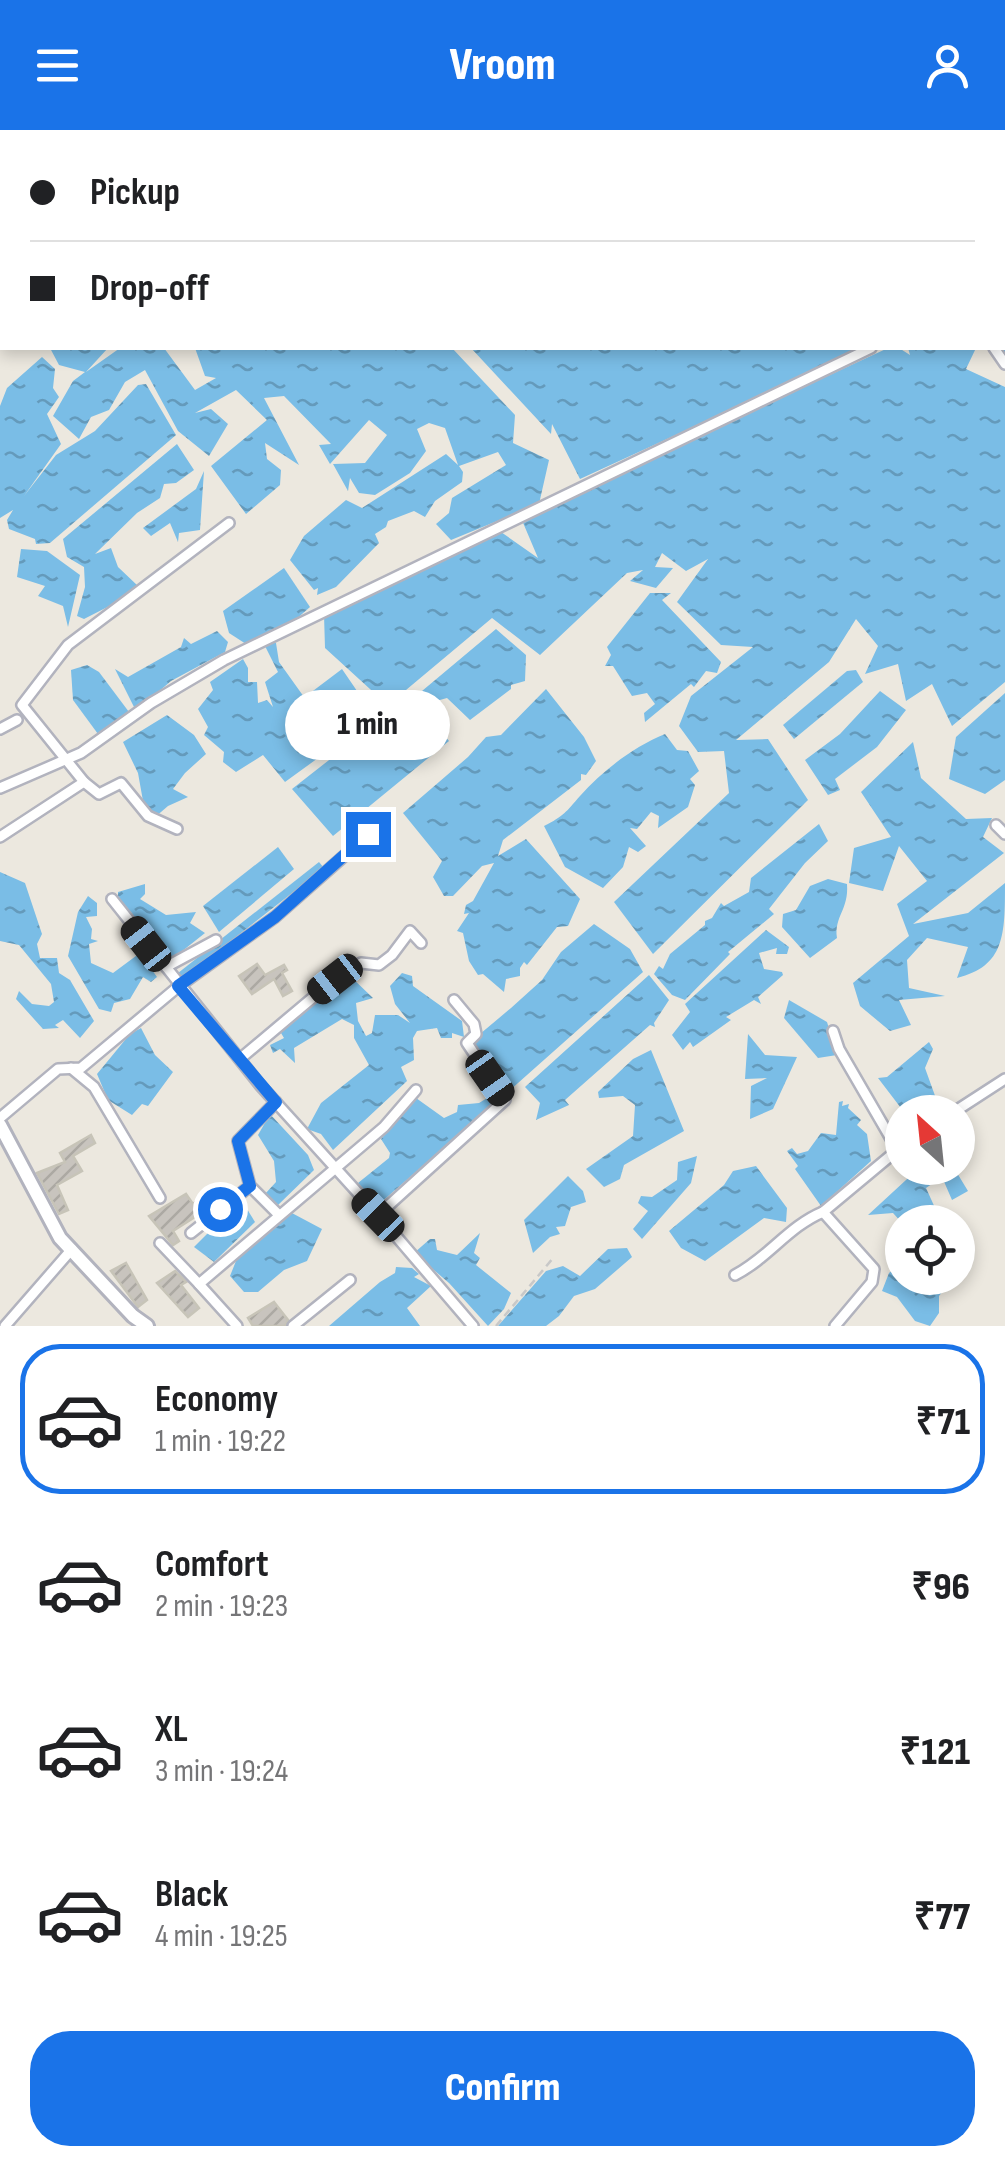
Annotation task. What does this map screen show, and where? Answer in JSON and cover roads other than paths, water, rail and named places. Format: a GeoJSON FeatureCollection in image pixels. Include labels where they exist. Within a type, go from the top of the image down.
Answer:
{"type":"FeatureCollection","features":[{"type":"Feature","properties":{"kind":"main road"},"geometry":{"type":"LineString","coordinates":[[0,1122],[60,1238],[147,1326]]}},
{"type":"Feature","properties":{"kind":"street"},"geometry":{"type":"LineString","coordinates":[[0,788],[65,760],[224,660],[867,350]]}},
{"type":"Feature","properties":{"kind":"street"},"geometry":{"type":"LineString","coordinates":[[176,829],[148,816],[121,783],[99,794],[84,782],[22,705],[68,645],[229,523]]}},
{"type":"Feature","properties":{"kind":"street"},"geometry":{"type":"LineString","coordinates":[[1,725],[16,720]]}},
{"type":"Feature","properties":{"kind":"street"},"geometry":{"type":"LineString","coordinates":[[0,837],[84,782]]}},
{"type":"Feature","properties":{"kind":"street"},"geometry":{"type":"LineString","coordinates":[[996,825],[1005,834]]}},
{"type":"Feature","properties":{"kind":"street"},"geometry":{"type":"LineString","coordinates":[[0,1122],[58,1070],[80,1068],[178,986],[275,917],[368,834]]}},
{"type":"Feature","properties":{"kind":"street"},"geometry":{"type":"LineString","coordinates":[[112,899],[178,986],[276,1102],[473,1326]]}},
{"type":"Feature","properties":{"kind":"street"},"geometry":{"type":"LineString","coordinates":[[241,1058],[350,969],[361,964],[379,965],[410,931],[420,943]]}},
{"type":"Feature","properties":{"kind":"street"},"geometry":{"type":"LineString","coordinates":[[166,967],[216,940]]}},
{"type":"Feature","properties":{"kind":"street"},"geometry":{"type":"LineString","coordinates":[[378,1215],[505,1100],[472,1054],[467,1044],[476,1034],[474,1024],[454,1000]]}},
{"type":"Feature","properties":{"kind":"street"},"geometry":{"type":"LineString","coordinates":[[833,1032],[847,1064],[885,1124]]}},
{"type":"Feature","properties":{"kind":"street"},"geometry":{"type":"LineString","coordinates":[[70,1068],[94,1087],[160,1198]]}},
{"type":"Feature","properties":{"kind":"street"},"geometry":{"type":"LineString","coordinates":[[975,1098],[1005,1079]]}},
{"type":"Feature","properties":{"kind":"street"},"geometry":{"type":"LineString","coordinates":[[198,1284],[384,1127],[416,1090]]}},
{"type":"Feature","properties":{"kind":"street"},"geometry":{"type":"LineString","coordinates":[[276,1102],[238,1141],[250,1186],[279,1215]]}},
{"type":"Feature","properties":{"kind":"street"},"geometry":{"type":"LineString","coordinates":[[735,1275],[823,1212],[885,1160]]}},
{"type":"Feature","properties":{"kind":"street"},"geometry":{"type":"LineString","coordinates":[[190,1233],[250,1186]]}},
{"type":"Feature","properties":{"kind":"street"},"geometry":{"type":"LineString","coordinates":[[823,1212],[874,1268],[872,1282],[836,1326]]}},
{"type":"Feature","properties":{"kind":"street"},"geometry":{"type":"LineString","coordinates":[[160,1244],[237,1326]]}},
{"type":"Feature","properties":{"kind":"street"},"geometry":{"type":"LineString","coordinates":[[5,1326],[72,1249]]}},
{"type":"Feature","properties":{"kind":"street"},"geometry":{"type":"LineString","coordinates":[[292,1326],[350,1280]]}},
{"type":"Feature","properties":{"kind":"water"},"geometry":{"type":"Polygon","coordinates":[[[51,350],[106,350],[86,372],[117,350],[165,350],[195,390],[216,378],[205,376],[196,350],[454,350],[515,415],[513,443],[549,460],[539,504],[451,540],[436,524],[449,513],[452,498],[506,465],[498,452],[459,466],[462,482],[435,501],[425,517],[414,511],[388,521],[375,534],[379,543],[336,587],[317,595],[318,588],[314,590],[290,560],[304,536],[346,500],[362,508],[446,454],[458,465],[445,428],[429,423],[417,429],[426,451],[410,473],[375,495],[359,493],[350,478],[348,491],[333,464],[365,463],[387,435],[369,420],[330,464],[319,445],[331,444],[284,396],[264,398],[299,465],[265,443],[267,459],[281,470],[280,485],[246,514],[211,466],[267,420],[236,390],[195,413],[211,409],[228,424],[209,456],[178,431],[145,370],[125,382],[109,410],[91,417],[79,439],[53,416],[73,381],[85,372],[59,365],[51,350]]]}},
{"type":"Feature","properties":{"kind":"water"},"geometry":{"type":"Polygon","coordinates":[[[473,350],[861,350],[580,479],[552,424],[551,434],[473,350]]]}},
{"type":"Feature","properties":{"kind":"water"},"geometry":{"type":"Polygon","coordinates":[[[884,350],[902,350],[910,355],[909,350],[975,350],[966,369],[1005,387],[1005,682],[952,726],[932,684],[906,701],[898,664],[865,674],[878,646],[856,619],[829,662],[736,740],[768,739],[808,800],[653,954],[614,902],[729,793],[724,751],[698,752],[679,726],[691,696],[753,647],[721,645],[677,602],[708,559],[686,571],[662,553],[655,567],[673,568],[656,588],[630,581],[643,570],[627,573],[540,655],[492,618],[406,690],[449,741],[333,836],[292,789],[393,710],[325,648],[324,615],[479,539],[501,532],[538,558],[521,518],[884,350]]]}},
{"type":"Feature","properties":{"kind":"water"},"geometry":{"type":"Polygon","coordinates":[[[42,357],[55,369],[53,388],[59,397],[47,414],[61,444],[24,496],[56,455],[95,431],[138,385],[146,384],[176,435],[50,543],[36,544],[35,539],[9,529],[7,520],[13,510],[0,518],[0,406],[7,388],[42,357]]]}},
{"type":"Feature","properties":{"kind":"water"},"geometry":{"type":"Polygon","coordinates":[[[177,444],[194,470],[176,483],[164,484],[160,498],[137,513],[95,554],[111,548],[118,567],[138,586],[133,594],[84,619],[77,616],[85,587],[84,567],[67,557],[63,539],[177,444]]]}},
{"type":"Feature","properties":{"kind":"water"},"geometry":{"type":"Polygon","coordinates":[[[204,471],[200,530],[179,533],[178,542],[170,523],[151,536],[143,528],[196,489],[204,471]]]}},
{"type":"Feature","properties":{"kind":"water"},"geometry":{"type":"Polygon","coordinates":[[[21,549],[47,551],[80,575],[68,627],[63,606],[38,596],[45,586],[17,577],[21,549]]]}},
{"type":"Feature","properties":{"kind":"water"},"geometry":{"type":"Polygon","coordinates":[[[284,568],[310,607],[293,622],[246,644],[229,633],[223,611],[284,568]]]}},
{"type":"Feature","properties":{"kind":"water"},"geometry":{"type":"Polygon","coordinates":[[[650,593],[671,593],[662,600],[721,662],[717,673],[706,671],[694,687],[691,684],[645,722],[644,713],[655,704],[647,693],[632,696],[613,666],[605,666],[611,655],[607,647],[650,593]]]}},
{"type":"Feature","properties":{"kind":"water"},"geometry":{"type":"Polygon","coordinates":[[[496,629],[526,655],[525,681],[511,685],[511,689],[470,720],[447,698],[429,703],[422,691],[496,629]]]}},
{"type":"Feature","properties":{"kind":"water"},"geometry":{"type":"Polygon","coordinates":[[[217,631],[228,642],[225,652],[171,681],[136,711],[115,669],[128,677],[181,647],[184,638],[191,644],[217,631]]]}},
{"type":"Feature","properties":{"kind":"water"},"geometry":{"type":"Polygon","coordinates":[[[267,643],[276,643],[279,662],[304,697],[293,706],[342,669],[368,707],[360,720],[349,722],[347,737],[285,782],[263,755],[236,772],[223,762],[224,752],[204,735],[208,727],[198,709],[213,690],[210,682],[243,659],[248,682],[257,682],[258,703],[267,700],[273,707],[265,682],[278,672],[267,643]]]}},
{"type":"Feature","properties":{"kind":"water"},"geometry":{"type":"Polygon","coordinates":[[[87,665],[99,672],[129,712],[98,734],[73,700],[71,670],[87,665]]]}},
{"type":"Feature","properties":{"kind":"water"},"geometry":{"type":"Polygon","coordinates":[[[856,670],[863,682],[794,739],[783,725],[847,671],[856,670]]]}},
{"type":"Feature","properties":{"kind":"water"},"geometry":{"type":"Polygon","coordinates":[[[546,689],[584,737],[596,761],[586,775],[581,774],[581,780],[503,840],[498,856],[526,839],[580,899],[568,926],[557,927],[527,965],[524,962],[520,976],[506,979],[504,992],[483,974],[478,975],[469,961],[463,933],[457,931],[469,913],[464,914],[466,905],[473,901],[494,863],[482,866],[453,896],[444,896],[433,877],[442,861],[403,813],[486,737],[501,735],[546,689]]]}},
{"type":"Feature","properties":{"kind":"water"},"geometry":{"type":"Polygon","coordinates":[[[880,691],[906,710],[877,747],[835,779],[840,790],[828,795],[805,760],[840,734],[880,691]]]}},
{"type":"Feature","properties":{"kind":"water"},"geometry":{"type":"Polygon","coordinates":[[[1005,693],[1005,780],[985,794],[949,779],[956,737],[1005,693]]]}},
{"type":"Feature","properties":{"kind":"water"},"geometry":{"type":"Polygon","coordinates":[[[167,715],[194,735],[206,754],[173,789],[188,797],[154,818],[143,801],[138,773],[123,742],[167,715]]]}},
{"type":"Feature","properties":{"kind":"water"},"geometry":{"type":"Polygon","coordinates":[[[665,734],[677,750],[688,751],[699,771],[690,779],[695,785],[688,807],[658,828],[659,816],[651,812],[637,829],[630,828],[646,846],[638,852],[629,847],[623,867],[603,888],[565,867],[544,826],[564,813],[620,760],[665,734]]]}},
{"type":"Feature","properties":{"kind":"water"},"geometry":{"type":"Polygon","coordinates":[[[913,742],[921,778],[966,819],[992,818],[983,837],[1004,853],[913,924],[968,913],[1005,883],[1004,918],[993,956],[973,973],[957,978],[968,947],[927,938],[907,960],[909,988],[945,996],[899,1000],[911,1025],[890,1031],[860,1006],[853,983],[909,936],[897,904],[927,881],[899,846],[883,891],[849,883],[854,848],[891,837],[861,792],[913,742]]]}},
{"type":"Feature","properties":{"kind":"water"},"geometry":{"type":"Polygon","coordinates":[[[819,824],[828,841],[769,909],[774,914],[728,952],[685,1000],[672,995],[654,974],[659,966],[663,969],[670,954],[712,918],[721,903],[724,906],[749,892],[751,878],[819,824]]]}},
{"type":"Feature","properties":{"kind":"water"},"geometry":{"type":"Polygon","coordinates":[[[278,847],[294,869],[219,932],[203,906],[278,847]]]}},
{"type":"Feature","properties":{"kind":"water"},"geometry":{"type":"Polygon","coordinates":[[[319,862],[324,868],[177,983],[173,977],[319,862]]]}},
{"type":"Feature","properties":{"kind":"water"},"geometry":{"type":"Polygon","coordinates":[[[0,872],[25,883],[42,934],[37,944],[40,958],[57,958],[59,973],[70,980],[94,1021],[80,1038],[63,1020],[55,1025],[59,1028],[43,1029],[16,999],[19,991],[32,1004],[49,1006],[54,1002],[51,984],[19,945],[0,941],[0,872]]]}},
{"type":"Feature","properties":{"kind":"water"},"geometry":{"type":"Polygon","coordinates":[[[828,879],[847,884],[846,900],[837,938],[810,958],[782,927],[783,914],[796,910],[810,886],[828,879]]]}},
{"type":"Feature","properties":{"kind":"water"},"geometry":{"type":"Polygon","coordinates":[[[145,884],[145,894],[140,899],[166,915],[196,912],[190,923],[205,933],[171,960],[163,959],[131,912],[118,903],[118,892],[145,884]]]}},
{"type":"Feature","properties":{"kind":"water"},"geometry":{"type":"Polygon","coordinates":[[[88,896],[97,903],[97,916],[86,917],[92,929],[91,939],[98,941],[89,944],[91,963],[113,973],[140,953],[157,977],[151,982],[143,977],[130,999],[114,1003],[111,1012],[99,1009],[68,956],[78,912],[88,896]]]}},
{"type":"Feature","properties":{"kind":"water"},"geometry":{"type":"Polygon","coordinates":[[[594,924],[630,949],[643,972],[509,1091],[473,1048],[474,1039],[542,980],[561,952],[594,924]]]}},
{"type":"Feature","properties":{"kind":"water"},"geometry":{"type":"Polygon","coordinates":[[[766,930],[789,947],[787,954],[776,954],[777,948],[759,953],[764,969],[783,975],[758,997],[761,1004],[754,1000],[726,1017],[731,1020],[693,1047],[690,1042],[683,1050],[672,1035],[690,1012],[685,1004],[766,930]]]}},
{"type":"Feature","properties":{"kind":"water"},"geometry":{"type":"Polygon","coordinates":[[[402,973],[412,976],[413,986],[462,1021],[464,1037],[452,1033],[452,1038],[441,1038],[437,1028],[417,1031],[413,1038],[414,1060],[401,1067],[407,1081],[333,1150],[321,1134],[307,1129],[321,1103],[369,1065],[354,1038],[354,1025],[342,1019],[294,1048],[295,1063],[280,1049],[273,1053],[270,1045],[284,1038],[281,1033],[335,979],[349,975],[373,998],[356,1003],[358,1021],[366,1036],[372,1033],[375,1015],[398,1015],[410,1023],[395,1004],[390,986],[402,973]]]}},
{"type":"Feature","properties":{"kind":"water"},"geometry":{"type":"Polygon","coordinates":[[[649,975],[669,1000],[655,1027],[650,1025],[565,1100],[569,1105],[536,1120],[540,1103],[525,1087],[649,975]]]}},
{"type":"Feature","properties":{"kind":"water"},"geometry":{"type":"Polygon","coordinates":[[[789,1000],[827,1022],[837,1055],[818,1058],[784,1018],[789,1000]]]}},
{"type":"Feature","properties":{"kind":"water"},"geometry":{"type":"Polygon","coordinates":[[[141,1028],[155,1055],[173,1072],[148,1106],[142,1104],[132,1115],[108,1100],[97,1074],[130,1034],[141,1028]]]}},
{"type":"Feature","properties":{"kind":"water"},"geometry":{"type":"Polygon","coordinates":[[[748,1034],[765,1055],[797,1057],[773,1109],[750,1119],[751,1086],[767,1078],[745,1079],[748,1034]]]}},
{"type":"Feature","properties":{"kind":"water"},"geometry":{"type":"Polygon","coordinates":[[[929,1042],[933,1049],[925,1068],[935,1095],[891,1095],[878,1078],[887,1077],[929,1042]]]}},
{"type":"Feature","properties":{"kind":"water"},"geometry":{"type":"Polygon","coordinates":[[[651,1050],[684,1131],[624,1165],[620,1179],[604,1187],[586,1169],[633,1136],[635,1105],[623,1096],[599,1098],[598,1092],[633,1059],[651,1050]]]}},
{"type":"Feature","properties":{"kind":"water"},"geometry":{"type":"Polygon","coordinates":[[[497,1092],[501,1097],[378,1205],[358,1183],[389,1158],[381,1139],[416,1098],[444,1118],[457,1112],[458,1105],[479,1103],[497,1092]]]}},
{"type":"Feature","properties":{"kind":"water"},"geometry":{"type":"Polygon","coordinates":[[[843,1101],[842,1106],[849,1104],[848,1108],[861,1120],[857,1125],[867,1134],[871,1161],[821,1206],[787,1151],[808,1151],[821,1133],[836,1135],[839,1102],[843,1101]]]}},
{"type":"Feature","properties":{"kind":"water"},"geometry":{"type":"Polygon","coordinates":[[[270,1114],[308,1155],[314,1170],[276,1207],[265,1194],[276,1182],[274,1161],[258,1135],[270,1114]]]}},
{"type":"Feature","properties":{"kind":"water"},"geometry":{"type":"Polygon","coordinates":[[[697,1156],[691,1183],[642,1239],[633,1229],[648,1211],[638,1203],[641,1196],[652,1197],[677,1180],[678,1162],[697,1156]]]}},
{"type":"Feature","properties":{"kind":"water"},"geometry":{"type":"Polygon","coordinates":[[[756,1166],[787,1208],[786,1222],[764,1218],[705,1261],[681,1248],[669,1231],[724,1185],[733,1171],[756,1166]]]}},
{"type":"Feature","properties":{"kind":"water"},"geometry":{"type":"Polygon","coordinates":[[[568,1176],[583,1191],[586,1202],[571,1207],[565,1226],[556,1227],[560,1234],[550,1237],[533,1253],[524,1220],[568,1176]]]}},
{"type":"Feature","properties":{"kind":"water"},"geometry":{"type":"Polygon","coordinates":[[[901,1185],[930,1185],[926,1188],[934,1205],[885,1205],[885,1214],[868,1215],[901,1185]]]}},
{"type":"Feature","properties":{"kind":"water"},"geometry":{"type":"Polygon","coordinates":[[[945,1185],[964,1185],[968,1191],[952,1200],[945,1185]]]}},
{"type":"Feature","properties":{"kind":"water"},"geometry":{"type":"Polygon","coordinates":[[[247,1209],[255,1222],[214,1262],[194,1247],[216,1225],[247,1209]]]}},
{"type":"Feature","properties":{"kind":"water"},"geometry":{"type":"Polygon","coordinates":[[[290,1212],[322,1229],[307,1261],[284,1270],[258,1292],[244,1292],[230,1276],[238,1256],[290,1212]]]}},
{"type":"Feature","properties":{"kind":"water"},"geometry":{"type":"Polygon","coordinates":[[[480,1233],[474,1253],[480,1258],[476,1265],[511,1293],[504,1309],[488,1326],[449,1283],[414,1253],[435,1239],[437,1250],[457,1255],[480,1233]]]}},
{"type":"Feature","properties":{"kind":"water"},"geometry":{"type":"Polygon","coordinates":[[[627,1248],[632,1257],[595,1289],[574,1296],[546,1326],[498,1326],[546,1271],[563,1266],[580,1276],[608,1249],[627,1248]]]}},
{"type":"Feature","properties":{"kind":"water"},"geometry":{"type":"Polygon","coordinates":[[[396,1267],[412,1268],[419,1274],[414,1277],[431,1286],[407,1308],[420,1326],[329,1326],[395,1273],[396,1267]]]}},
{"type":"Feature","properties":{"kind":"water"},"geometry":{"type":"Polygon","coordinates":[[[892,1295],[940,1295],[939,1313],[930,1326],[915,1321],[892,1295]]]}}]}
